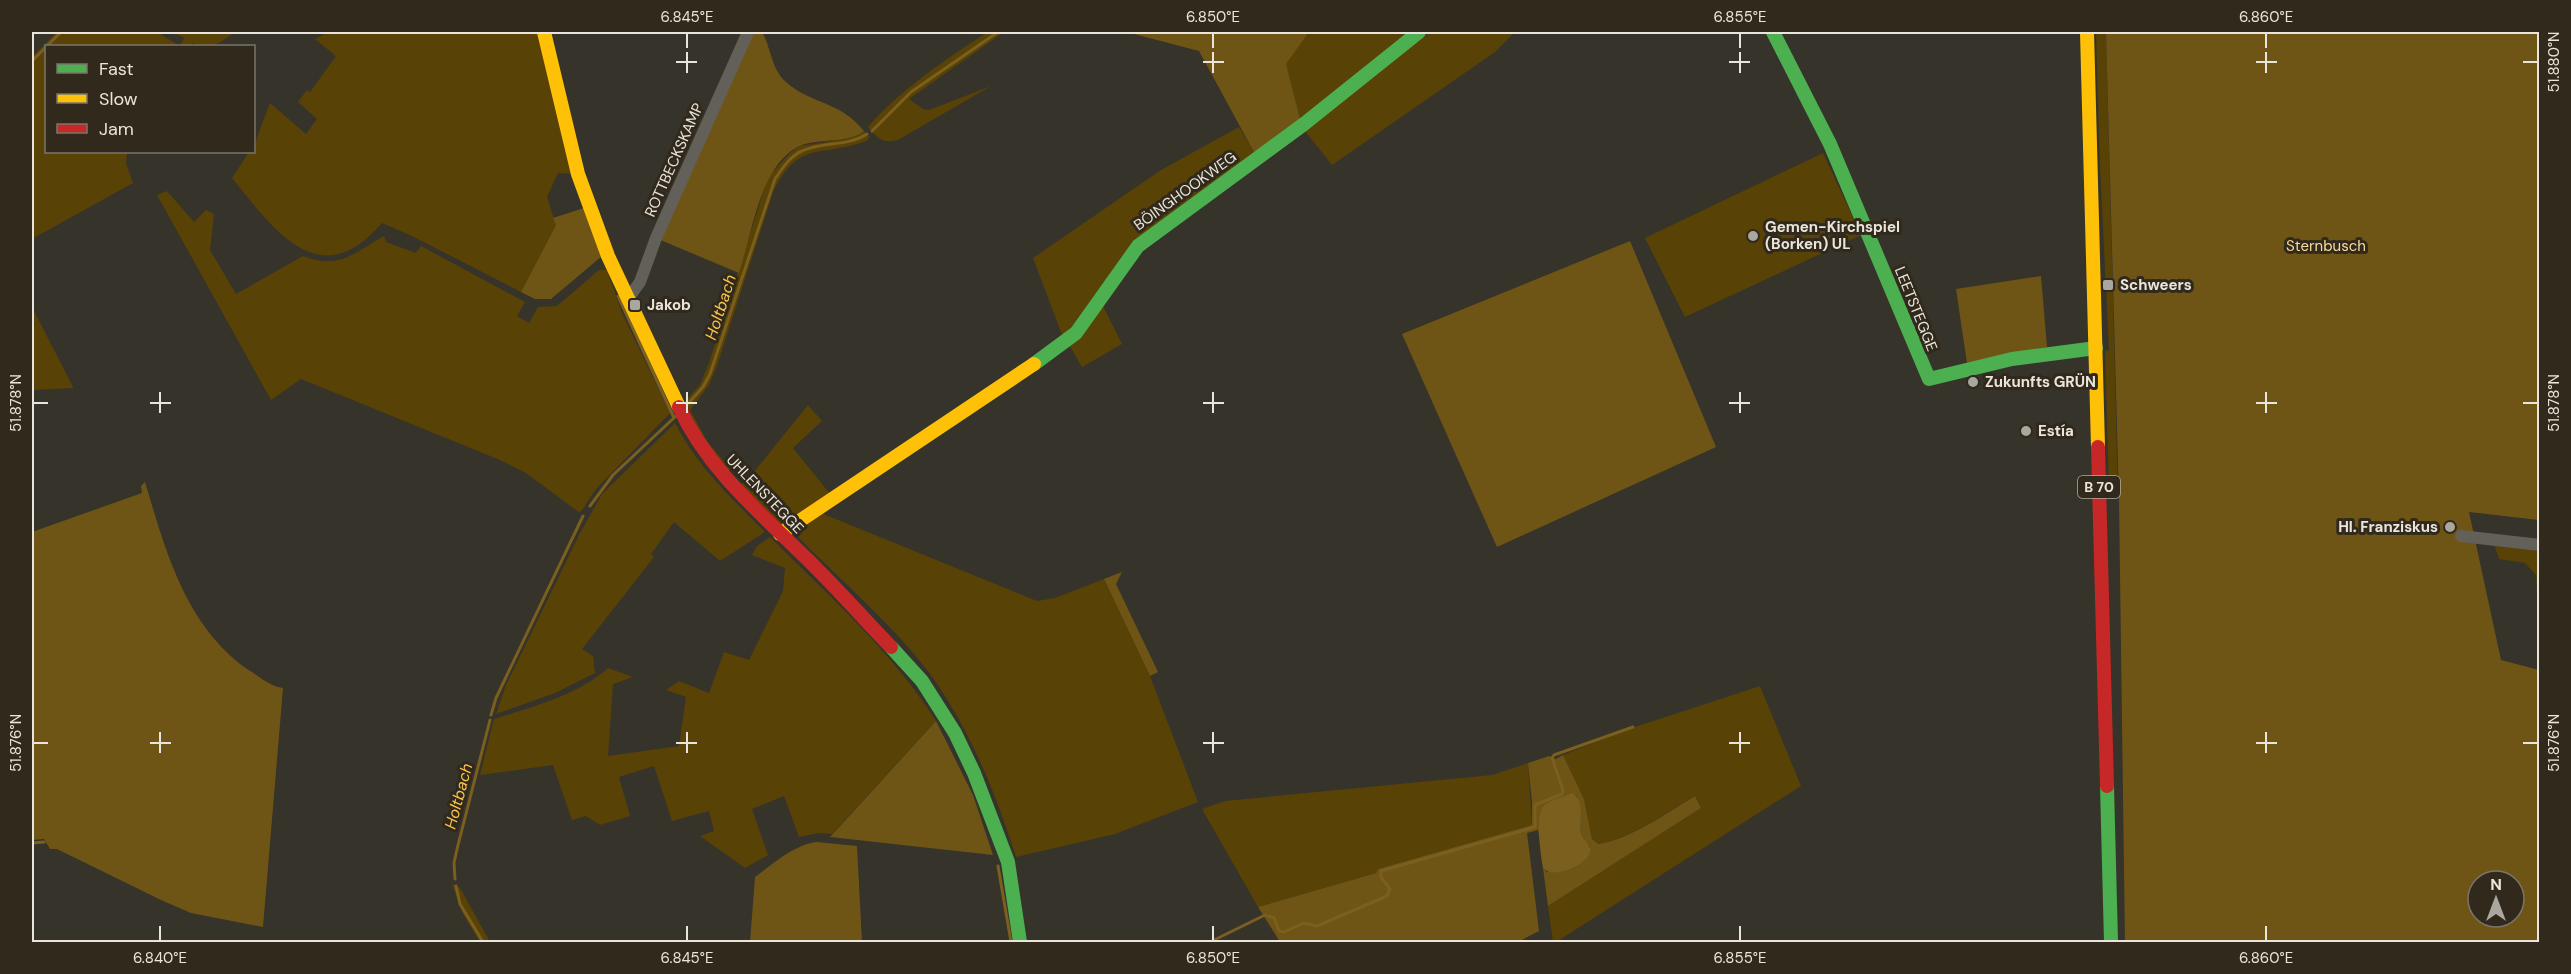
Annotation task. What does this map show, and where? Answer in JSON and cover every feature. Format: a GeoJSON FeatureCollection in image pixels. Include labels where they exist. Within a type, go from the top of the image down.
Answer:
{"type":"FeatureCollection","features":[{"type":"Feature","properties":{"kind":"street","name":"UHLENSTEGGE"},"geometry":{"type":"LineString","coordinates":[[544,32],[578,174],[608,256],[680,411],[712,463],[846,598],[915,673],[954,733],[974,773],[1008,862],[1020,942]]}},
{"type":"Feature","properties":{"kind":"street","name":"ROTTBECKSKAMP"},"geometry":{"type":"LineString","coordinates":[[627,300],[640,282],[656,238],[748,32]]}},
{"type":"Feature","properties":{"kind":"street","name":"BÖINGHOOKWEG"},"geometry":{"type":"LineString","coordinates":[[780,534],[1055,350],[1076,333],[1138,246],[1304,124],[1419,32]]}},
{"type":"Feature","properties":{"kind":"street","name":"LEETSTEGGE"},"geometry":{"type":"LineString","coordinates":[[1773,32],[1830,144],[1929,379],[1937,379],[1981,366],[2032,355],[2096,348]]}},
{"type":"Feature","properties":{"kind":"street","name":"B 70"},"geometry":{"type":"LineString","coordinates":[[2087,32],[2111,942]]}},
{"type":"Feature","properties":{"kind":"street"},"geometry":{"type":"LineString","coordinates":[[2461,536],[2540,545]]}},
{"type":"Feature","properties":{"kind":"shaded area"},"geometry":{"type":"Polygon","coordinates":[[[57,32],[157,32],[178,45],[45,45],[45,153],[127,153],[126,163],[133,183],[32,239],[32,57],[57,32]]]}},
{"type":"Feature","properties":{"kind":"shaded area"},"geometry":{"type":"Polygon","coordinates":[[[173,32],[234,32],[214,45],[192,43],[180,45],[184,38],[173,32]]]}},
{"type":"Feature","properties":{"kind":"shaded area"},"geometry":{"type":"Polygon","coordinates":[[[328,32],[538,32],[572,174],[558,173],[547,197],[556,225],[521,292],[382,223],[359,244],[338,254],[318,255],[300,247],[282,234],[264,217],[232,178],[248,153],[255,153],[258,135],[270,103],[306,134],[317,119],[298,102],[307,90],[310,92],[336,56],[315,39],[328,32]]]}},
{"type":"Feature","properties":{"kind":"shaded area"},"geometry":{"type":"Polygon","coordinates":[[[987,32],[1004,32],[909,99],[923,109],[929,110],[991,86],[898,140],[881,139],[868,127],[909,87],[987,32]]]}},
{"type":"Feature","properties":{"kind":"shaded area"},"geometry":{"type":"Polygon","coordinates":[[[1309,32],[1411,32],[1300,119],[1285,64],[1309,32]]]}},
{"type":"Feature","properties":{"kind":"shaded area"},"geometry":{"type":"Polygon","coordinates":[[[1430,32],[1515,32],[1495,52],[1332,165],[1305,131],[1430,32]]]}},
{"type":"Feature","properties":{"kind":"shaded area"},"geometry":{"type":"Polygon","coordinates":[[[2096,32],[2106,32],[2118,494],[2109,489],[2105,351],[2109,350],[2096,32]]]}},
{"type":"Feature","properties":{"kind":"shaded area"},"geometry":{"type":"Polygon","coordinates":[[[1239,127],[1255,154],[1135,241],[1064,340],[1033,258],[1161,170],[1239,127]]]}},
{"type":"Feature","properties":{"kind":"shaded area"},"geometry":{"type":"Polygon","coordinates":[[[864,131],[870,137],[866,141],[802,157],[792,164],[773,192],[717,366],[709,385],[690,410],[707,441],[731,470],[727,471],[707,450],[685,401],[700,385],[709,363],[768,177],[791,152],[800,146],[832,141],[864,131]]]}},
{"type":"Feature","properties":{"kind":"shaded area","name":"Gemen-Kirchspiel (Borken) UL"},"geometry":{"type":"Polygon","coordinates":[[[1823,153],[1861,235],[1685,317],[1645,238],[1823,153]]]}},
{"type":"Feature","properties":{"kind":"shaded area"},"geometry":{"type":"Polygon","coordinates":[[[167,191],[194,222],[206,210],[214,214],[210,250],[236,294],[303,256],[327,261],[346,258],[384,236],[386,242],[416,253],[421,246],[525,302],[517,316],[529,323],[538,307],[557,306],[599,270],[607,270],[622,313],[670,413],[596,489],[580,513],[526,473],[500,460],[301,379],[271,400],[157,195],[167,191]]]}},
{"type":"Feature","properties":{"kind":"shaded area"},"geometry":{"type":"Polygon","coordinates":[[[1101,302],[1122,344],[1082,367],[1068,343],[1101,302]]]}},
{"type":"Feature","properties":{"kind":"shaded area"},"geometry":{"type":"Polygon","coordinates":[[[32,307],[73,387],[73,388],[32,390],[32,307]]]}},
{"type":"Feature","properties":{"kind":"shaded area"},"geometry":{"type":"Polygon","coordinates":[[[808,405],[822,421],[793,448],[831,495],[783,526],[742,486],[742,482],[745,483],[808,405]]]}},
{"type":"Feature","properties":{"kind":"shaded area"},"geometry":{"type":"Polygon","coordinates":[[[675,423],[704,467],[765,532],[720,561],[674,522],[651,554],[654,557],[582,649],[593,656],[595,673],[555,693],[496,714],[506,685],[580,533],[602,494],[675,423]]]}},
{"type":"Feature","properties":{"kind":"shaded area"},"geometry":{"type":"Polygon","coordinates":[[[816,511],[1037,601],[1055,598],[1104,579],[1150,676],[1198,802],[1115,834],[1016,857],[1000,810],[971,742],[933,678],[902,640],[793,532],[816,511]]]}},
{"type":"Feature","properties":{"kind":"shaded area"},"geometry":{"type":"Polygon","coordinates":[[[770,537],[879,647],[919,695],[936,721],[832,834],[819,833],[799,837],[784,796],[752,809],[768,855],[745,868],[700,836],[714,831],[709,811],[672,821],[654,766],[619,777],[630,816],[600,825],[586,816],[572,820],[553,765],[480,775],[494,719],[569,693],[608,668],[633,677],[613,684],[608,756],[679,746],[686,697],[666,690],[679,681],[709,693],[724,652],[749,660],[783,591],[785,568],[752,555],[757,546],[770,537]]]}},
{"type":"Feature","properties":{"kind":"shaded area"},"geometry":{"type":"Polygon","coordinates":[[[2494,544],[2539,549],[2539,635],[2536,575],[2525,563],[2499,559],[2494,544]]]}},
{"type":"Feature","properties":{"kind":"shaded area"},"geometry":{"type":"Polygon","coordinates":[[[1760,686],[1801,786],[1553,942],[1548,906],[1701,808],[1695,796],[1635,831],[1597,844],[1592,839],[1584,799],[1563,755],[1635,727],[1760,686]]]}},
{"type":"Feature","properties":{"kind":"shaded area"},"geometry":{"type":"Polygon","coordinates":[[[1528,763],[1532,825],[1378,869],[1376,873],[1258,907],[1202,809],[1225,801],[1492,775],[1528,763]]]}},
{"type":"Feature","properties":{"kind":"shaded area"},"geometry":{"type":"Polygon","coordinates":[[[1572,793],[1579,800],[1581,832],[1590,847],[1590,852],[1583,862],[1576,866],[1561,872],[1548,871],[1543,868],[1541,855],[1539,819],[1541,812],[1549,802],[1572,793]]]}},
{"type":"Feature","properties":{"kind":"shaded area"},"geometry":{"type":"Polygon","coordinates":[[[452,884],[460,888],[490,942],[480,942],[462,912],[452,884]]]}},
{"type":"Feature","properties":{"kind":"green space"},"geometry":{"type":"Polygon","coordinates":[[[751,32],[762,32],[777,71],[786,82],[806,95],[845,114],[864,131],[850,138],[802,145],[788,154],[776,167],[760,201],[739,273],[658,239],[751,32]]]}},
{"type":"Feature","properties":{"kind":"green space"},"geometry":{"type":"Polygon","coordinates":[[[1119,32],[1309,32],[1286,64],[1300,119],[1255,154],[1199,51],[1119,32]]]}},
{"type":"Feature","properties":{"kind":"green space","name":"Sternbusch"},"geometry":{"type":"Polygon","coordinates":[[[2106,32],[2539,32],[2539,520],[2469,512],[2501,660],[2539,670],[2539,942],[2125,942],[2119,500],[2106,32]]]}},
{"type":"Feature","properties":{"kind":"green space"},"geometry":{"type":"Polygon","coordinates":[[[584,208],[602,256],[551,299],[535,299],[521,292],[556,225],[553,218],[584,208]]]}},
{"type":"Feature","properties":{"kind":"green space"},"geometry":{"type":"Polygon","coordinates":[[[1630,241],[1716,447],[1497,547],[1402,334],[1630,241]]]}},
{"type":"Feature","properties":{"kind":"green space"},"geometry":{"type":"Polygon","coordinates":[[[2041,276],[2047,347],[1967,363],[1956,289],[2041,276]]]}},
{"type":"Feature","properties":{"kind":"green space"},"geometry":{"type":"Polygon","coordinates":[[[145,482],[161,535],[181,587],[194,611],[228,653],[250,671],[274,686],[283,688],[263,927],[191,913],[57,849],[50,849],[44,839],[32,840],[32,532],[142,493],[141,486],[145,482]]]}},
{"type":"Feature","properties":{"kind":"green space"},"geometry":{"type":"Polygon","coordinates":[[[1122,572],[1116,584],[1158,672],[1150,676],[1104,579],[1122,572]]]}},
{"type":"Feature","properties":{"kind":"green space"},"geometry":{"type":"Polygon","coordinates":[[[936,721],[973,795],[993,855],[830,837],[936,721]]]}},
{"type":"Feature","properties":{"kind":"green space"},"geometry":{"type":"Polygon","coordinates":[[[1563,755],[1584,799],[1592,839],[1598,844],[1635,831],[1695,796],[1701,808],[1548,906],[1543,868],[1547,872],[1590,847],[1581,834],[1581,808],[1576,795],[1548,805],[1544,808],[1540,819],[1540,842],[1538,830],[1527,833],[1539,931],[1518,942],[1280,942],[1258,907],[1376,873],[1378,869],[1532,825],[1528,763],[1549,756],[1556,759],[1563,755]]]}},
{"type":"Feature","properties":{"kind":"green space"},"geometry":{"type":"Polygon","coordinates":[[[817,842],[857,846],[862,942],[750,942],[755,877],[792,851],[817,842]]]}},
{"type":"Feature","properties":{"kind":"waterway"},"geometry":{"type":"LineString","coordinates":[[48,45],[61,32]]}},
{"type":"Feature","properties":{"kind":"waterway","name":"Holtbach"},"geometry":{"type":"LineString","coordinates":[[872,131],[911,92],[998,32]]}},
{"type":"Feature","properties":{"kind":"waterway"},"geometry":{"type":"LineString","coordinates":[[32,61],[45,48]]}},
{"type":"Feature","properties":{"kind":"waterway","name":"Holtbach"},"geometry":{"type":"LineString","coordinates":[[685,407],[703,387],[710,374],[775,179],[790,159],[802,151],[851,141],[867,134]]}},
{"type":"Feature","properties":{"kind":"waterway"},"geometry":{"type":"LineString","coordinates":[[618,296],[674,418]]}},
{"type":"Feature","properties":{"kind":"waterway","name":"Holtbach"},"geometry":{"type":"LineString","coordinates":[[590,506],[613,475],[676,416]]}},
{"type":"Feature","properties":{"kind":"waterway","name":"Holtbach"},"geometry":{"type":"LineString","coordinates":[[491,715],[496,698],[583,516]]}},
{"type":"Feature","properties":{"kind":"waterway","name":"Holtbach"},"geometry":{"type":"LineString","coordinates":[[455,879],[454,863],[457,849],[490,720]]}},
{"type":"Feature","properties":{"kind":"waterway"},"geometry":{"type":"LineString","coordinates":[[1210,942],[1265,915],[1274,918],[1279,931],[1284,932],[1304,923],[1317,926],[1387,896],[1390,889],[1381,877],[1381,871],[1535,827],[1535,805],[1562,794],[1563,790],[1552,758],[1554,755],[1633,727]]}},
{"type":"Feature","properties":{"kind":"waterway"},"geometry":{"type":"LineString","coordinates":[[32,843],[44,842]]}},
{"type":"Feature","properties":{"kind":"waterway"},"geometry":{"type":"LineString","coordinates":[[998,866],[1011,942]]}},
{"type":"Feature","properties":{"kind":"waterway","name":"Holtbach"},"geometry":{"type":"LineString","coordinates":[[456,886],[460,904],[483,942]]}},
{"type":"Feature","properties":{"kind":"traffic: fast"},"geometry":{"type":"LineString","coordinates":[[1034,364],[1076,333],[1138,246],[1304,124],[1419,32]]}},
{"type":"Feature","properties":{"kind":"traffic: fast"},"geometry":{"type":"LineString","coordinates":[[1773,32],[1830,144],[1929,379],[2012,359],[2096,348]]}},
{"type":"Feature","properties":{"kind":"traffic: fast"},"geometry":{"type":"LineString","coordinates":[[891,647],[922,681],[955,733],[974,773],[1008,862],[1020,942]]}},
{"type":"Feature","properties":{"kind":"traffic: fast"},"geometry":{"type":"LineString","coordinates":[[2107,786],[2111,942]]}},
{"type":"Feature","properties":{"kind":"traffic: slow"},"geometry":{"type":"LineString","coordinates":[[544,32],[578,174],[608,256],[679,407]]}},
{"type":"Feature","properties":{"kind":"traffic: slow"},"geometry":{"type":"LineString","coordinates":[[2087,32],[2098,447]]}},
{"type":"Feature","properties":{"kind":"traffic: slow"},"geometry":{"type":"LineString","coordinates":[[780,534],[1034,364]]}},
{"type":"Feature","properties":{"kind":"traffic: jam"},"geometry":{"type":"LineString","coordinates":[[679,407],[704,450],[735,488],[827,579],[891,647]]}},
{"type":"Feature","properties":{"kind":"traffic: jam"},"geometry":{"type":"LineString","coordinates":[[2098,447],[2107,786]]}},
{"type":"Feature","properties":{"kind":"place","name":"Gemen-Kirchspiel (Borken) UL"},"geometry":{"type":"Point","coordinates":[1753,236]}},
{"type":"Feature","properties":{"kind":"place","name":"Schweers"},"geometry":{"type":"Point","coordinates":[2108,285]}},
{"type":"Feature","properties":{"kind":"place","name":"Jakob"},"geometry":{"type":"Point","coordinates":[635,305]}},
{"type":"Feature","properties":{"kind":"place","name":"Zukunfts GRÜN"},"geometry":{"type":"Point","coordinates":[1973,382]}},
{"type":"Feature","properties":{"kind":"place","name":"Estía"},"geometry":{"type":"Point","coordinates":[2026,431]}},
{"type":"Feature","properties":{"kind":"place","name":"Hl. Franziskus"},"geometry":{"type":"Point","coordinates":[2450,527]}}]}
